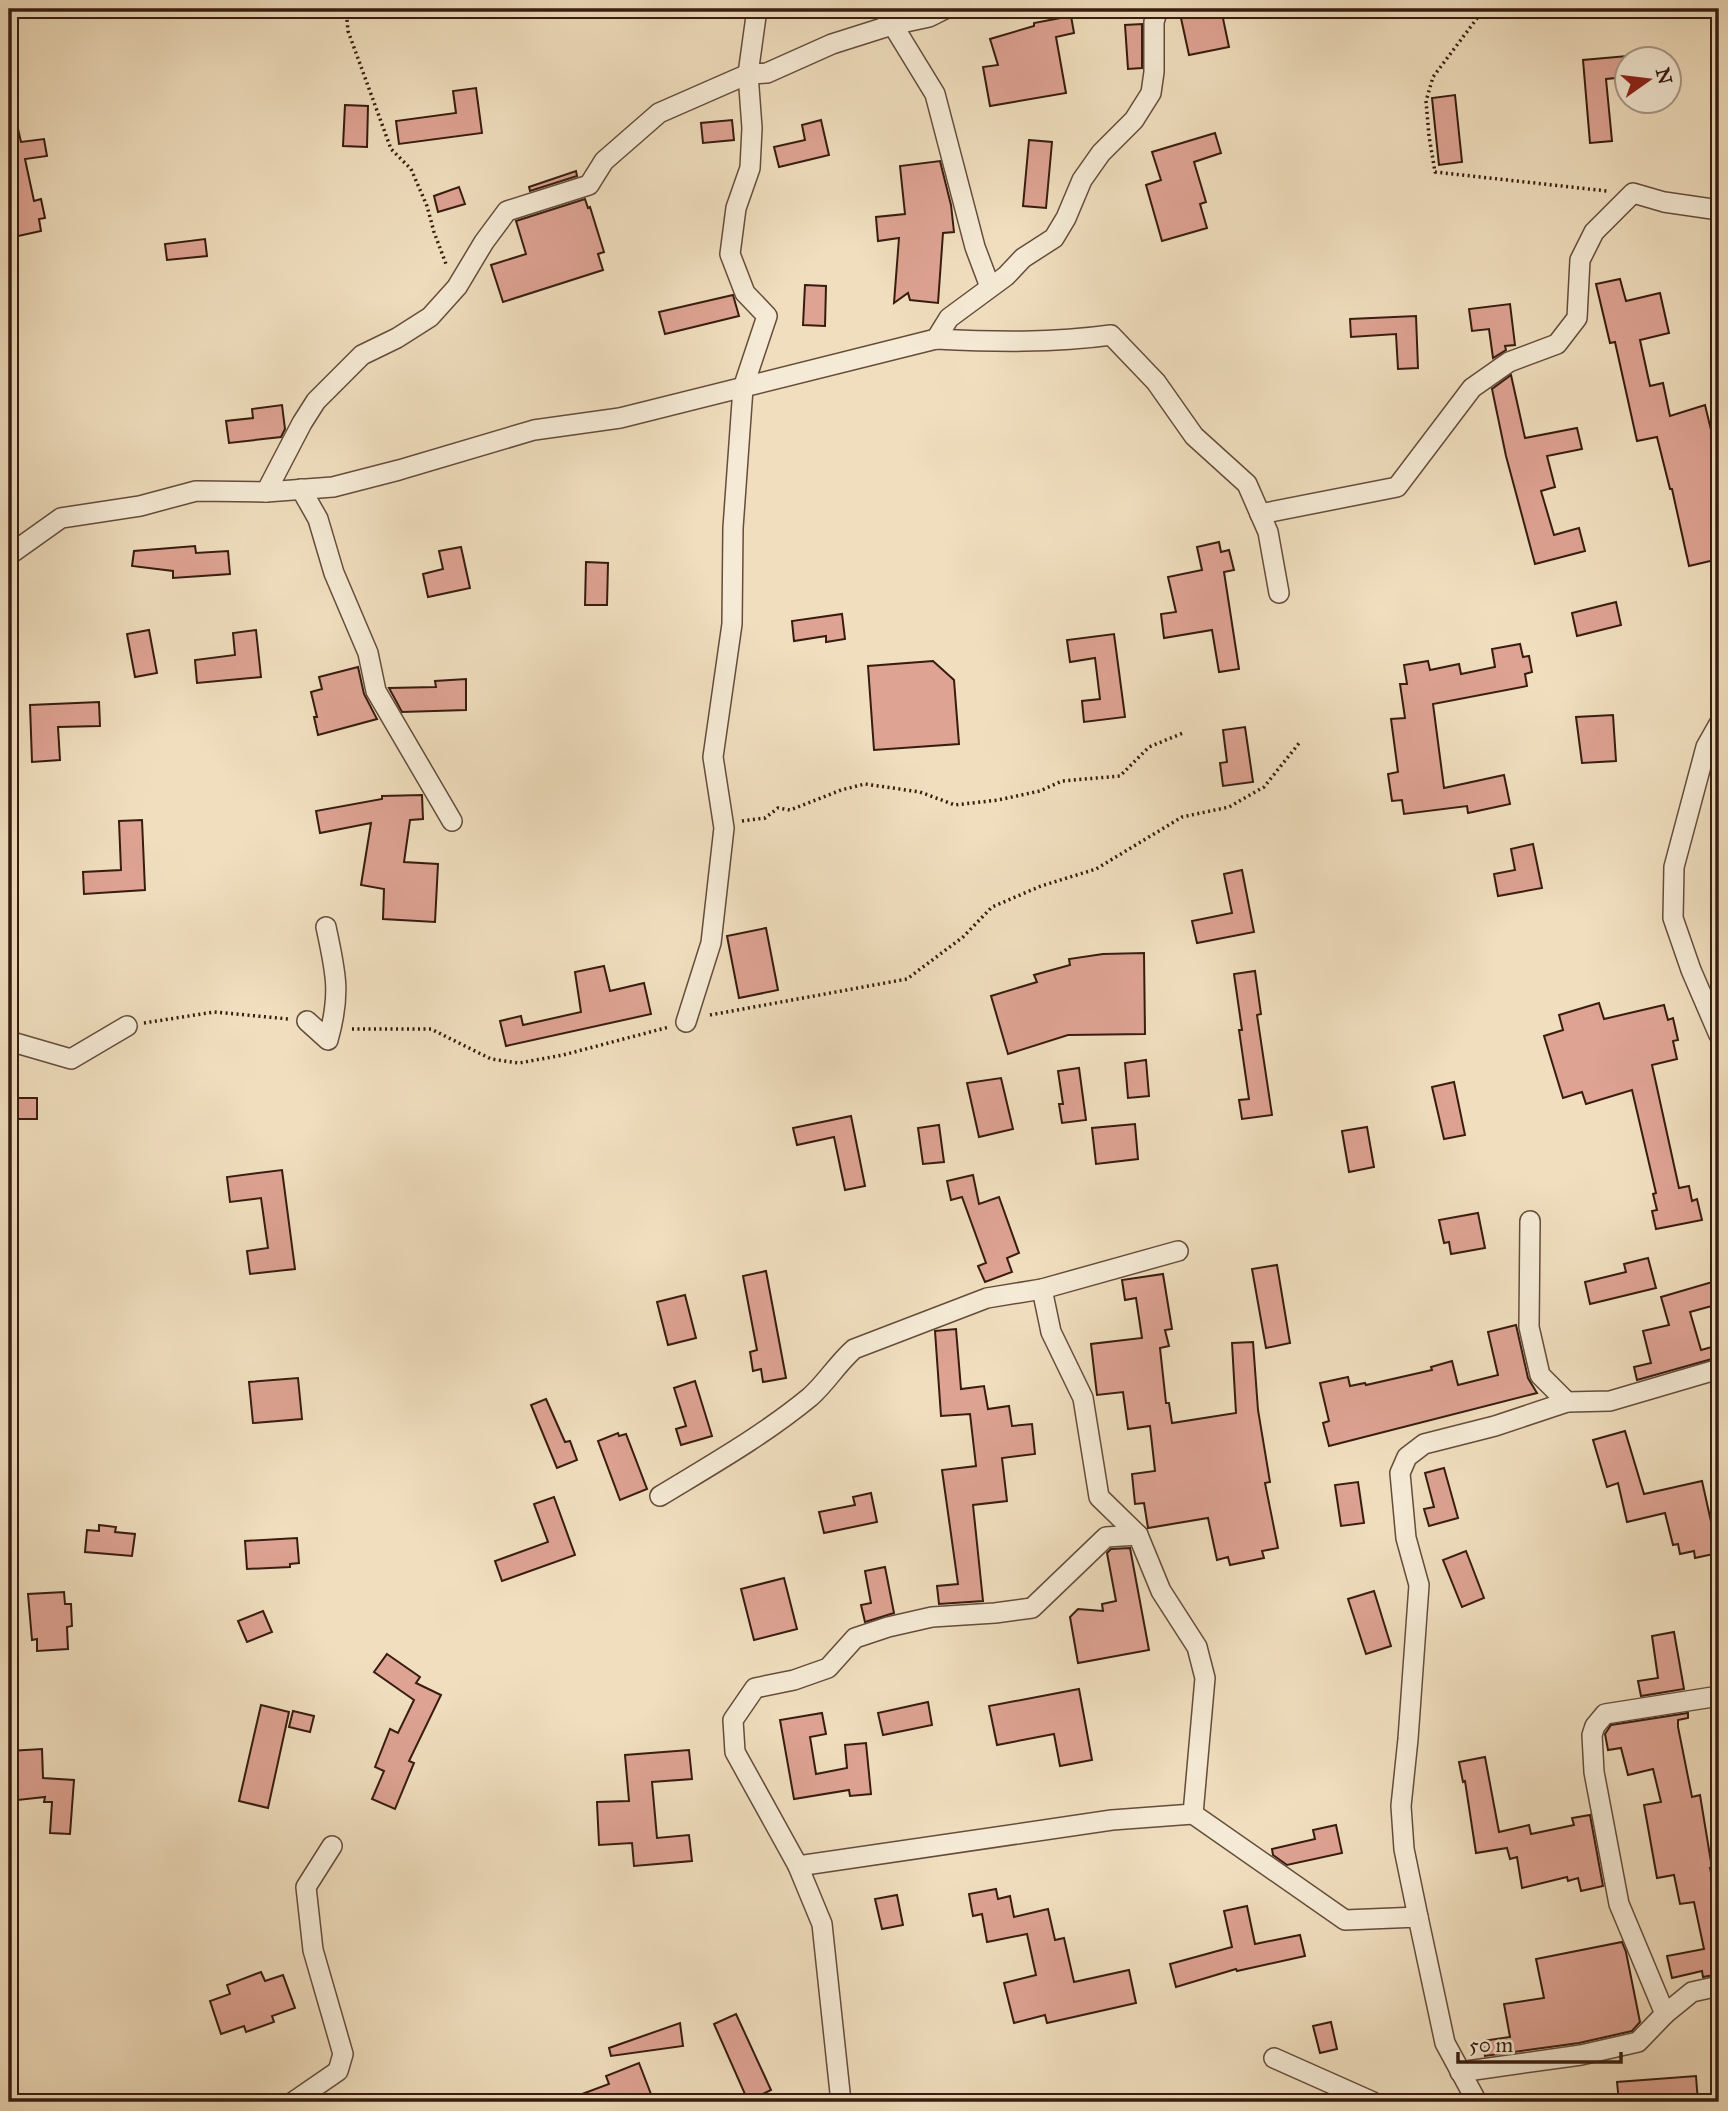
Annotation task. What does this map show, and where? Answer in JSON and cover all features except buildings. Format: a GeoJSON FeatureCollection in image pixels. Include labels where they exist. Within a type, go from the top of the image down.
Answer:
{"type":"FeatureCollection","features":[{"type":"Feature","properties":{"kind":"street"},"geometry":{"type":"LineString","coordinates":[[685,1022],[711,943],[724,828],[713,757],[732,624],[733,528],[743,388],[767,316],[746,293],[730,254],[736,208],[750,168],[752,128],[748,75],[757,9]]}},
{"type":"Feature","properties":{"kind":"street"},"geometry":{"type":"LineString","coordinates":[[266,492],[316,401],[340,374],[362,355],[397,338],[430,317],[457,287],[484,242],[507,211],[589,185],[604,161],[659,113],[748,75],[767,73],[887,17],[929,17],[945,9]]}},
{"type":"Feature","properties":{"kind":"street"},"geometry":{"type":"LineString","coordinates":[[936,339],[949,318],[1006,276],[1023,258],[1054,238],[1066,218],[1082,180],[1101,153],[1134,120],[1151,93],[1154,72],[1154,22],[1158,9]]}},
{"type":"Feature","properties":{"kind":"street"},"geometry":{"type":"LineString","coordinates":[[887,17],[935,94],[975,247],[990,287]]}},
{"type":"Feature","properties":{"kind":"street"},"geometry":{"type":"LineString","coordinates":[[1260,514],[1397,487],[1472,388],[1509,362],[1557,344],[1577,318],[1580,260],[1594,232],[1633,193],[1664,202],[1719,210]]}},
{"type":"Feature","properties":{"kind":"street"},"geometry":{"type":"LineString","coordinates":[[9,555],[61,518],[139,506],[197,491],[266,492],[333,487],[534,430],[620,418],[936,339],[988,342],[1070,341],[1111,335],[1156,382],[1194,436],[1247,484],[1268,532],[1279,593]]}},
{"type":"Feature","properties":{"kind":"street"},"geometry":{"type":"LineString","coordinates":[[301,489],[318,519],[334,573],[368,653],[376,691],[452,821]]}},
{"type":"Feature","properties":{"kind":"street"},"geometry":{"type":"LineString","coordinates":[[1719,724],[1706,747],[1684,827],[1674,867],[1673,892],[1673,918],[1691,971],[1719,1035]]}},
{"type":"Feature","properties":{"kind":"street"},"geometry":{"type":"LineString","coordinates":[[307,1021],[328,1040],[335,1015],[337,978],[326,927]]}},
{"type":"Feature","properties":{"kind":"street"},"geometry":{"type":"LineString","coordinates":[[9,1041],[71,1059],[127,1026]]}},
{"type":"Feature","properties":{"kind":"street"},"geometry":{"type":"LineString","coordinates":[[1530,1221],[1529,1327],[1540,1375],[1567,1402]]}},
{"type":"Feature","properties":{"kind":"street"},"geometry":{"type":"LineString","coordinates":[[660,1496],[743,1445],[812,1396],[839,1362],[854,1349],[987,1298],[1042,1289],[1178,1251]]}},
{"type":"Feature","properties":{"kind":"street"},"geometry":{"type":"LineString","coordinates":[[1042,1289],[1051,1332],[1083,1398],[1099,1497],[1138,1535],[1161,1591],[1197,1647],[1205,1678],[1193,1814]]}},
{"type":"Feature","properties":{"kind":"street"},"geometry":{"type":"LineString","coordinates":[[1476,2102],[1445,2043],[1404,1849],[1401,1806],[1419,1585],[1405,1538],[1400,1473],[1407,1457],[1424,1444],[1496,1426],[1567,1402],[1610,1401],[1719,1369]]}},
{"type":"Feature","properties":{"kind":"street"},"geometry":{"type":"LineString","coordinates":[[841,2102],[822,1924],[798,1866],[735,1752],[733,1720],[755,1688],[794,1680],[828,1668],[855,1638],[932,1616],[1032,1608],[1106,1536],[1138,1535]]}},
{"type":"Feature","properties":{"kind":"street"},"geometry":{"type":"LineString","coordinates":[[1665,2014],[1619,1904],[1594,1772],[1592,1735],[1595,1726],[1605,1714],[1719,1696]]}},
{"type":"Feature","properties":{"kind":"street"},"geometry":{"type":"LineString","coordinates":[[798,1866],[1112,1819],[1193,1814],[1345,1920],[1418,1917]]}},
{"type":"Feature","properties":{"kind":"street"},"geometry":{"type":"LineString","coordinates":[[293,2102],[338,2071],[343,2054],[313,1950],[306,1887],[332,1846]]}},
{"type":"Feature","properties":{"kind":"street"},"geometry":{"type":"LineString","coordinates":[[1460,2072],[1581,2055],[1638,2042],[1665,2014],[1692,1992],[1719,1986]]}},
{"type":"Feature","properties":{"kind":"street"},"geometry":{"type":"LineString","coordinates":[[1274,2058],[1373,2102]]}},
{"type":"Feature","properties":{"kind":"path"},"geometry":{"type":"LineString","coordinates":[[346,9],[348,31],[391,149],[411,169],[427,206],[442,255],[457,287]]}},
{"type":"Feature","properties":{"kind":"path"},"geometry":{"type":"LineString","coordinates":[[1483,9],[1433,78],[1426,101],[1435,172],[1633,193]]}},
{"type":"Feature","properties":{"kind":"path"},"geometry":{"type":"LineString","coordinates":[[724,828],[736,822],[765,818],[778,808],[790,810],[841,790],[865,784],[920,792],[955,805],[1040,791],[1062,781],[1120,776],[1149,747],[1183,733]]}},
{"type":"Feature","properties":{"kind":"path"},"geometry":{"type":"LineString","coordinates":[[348,1028],[431,1029],[491,1059],[519,1063],[563,1055],[714,1014],[907,979],[963,937],[992,907],[1041,886],[1096,869],[1182,817],[1228,807],[1264,787],[1300,742]]}},
{"type":"Feature","properties":{"kind":"path"},"geometry":{"type":"LineString","coordinates":[[127,1026],[214,1012],[307,1021]]}}]}
